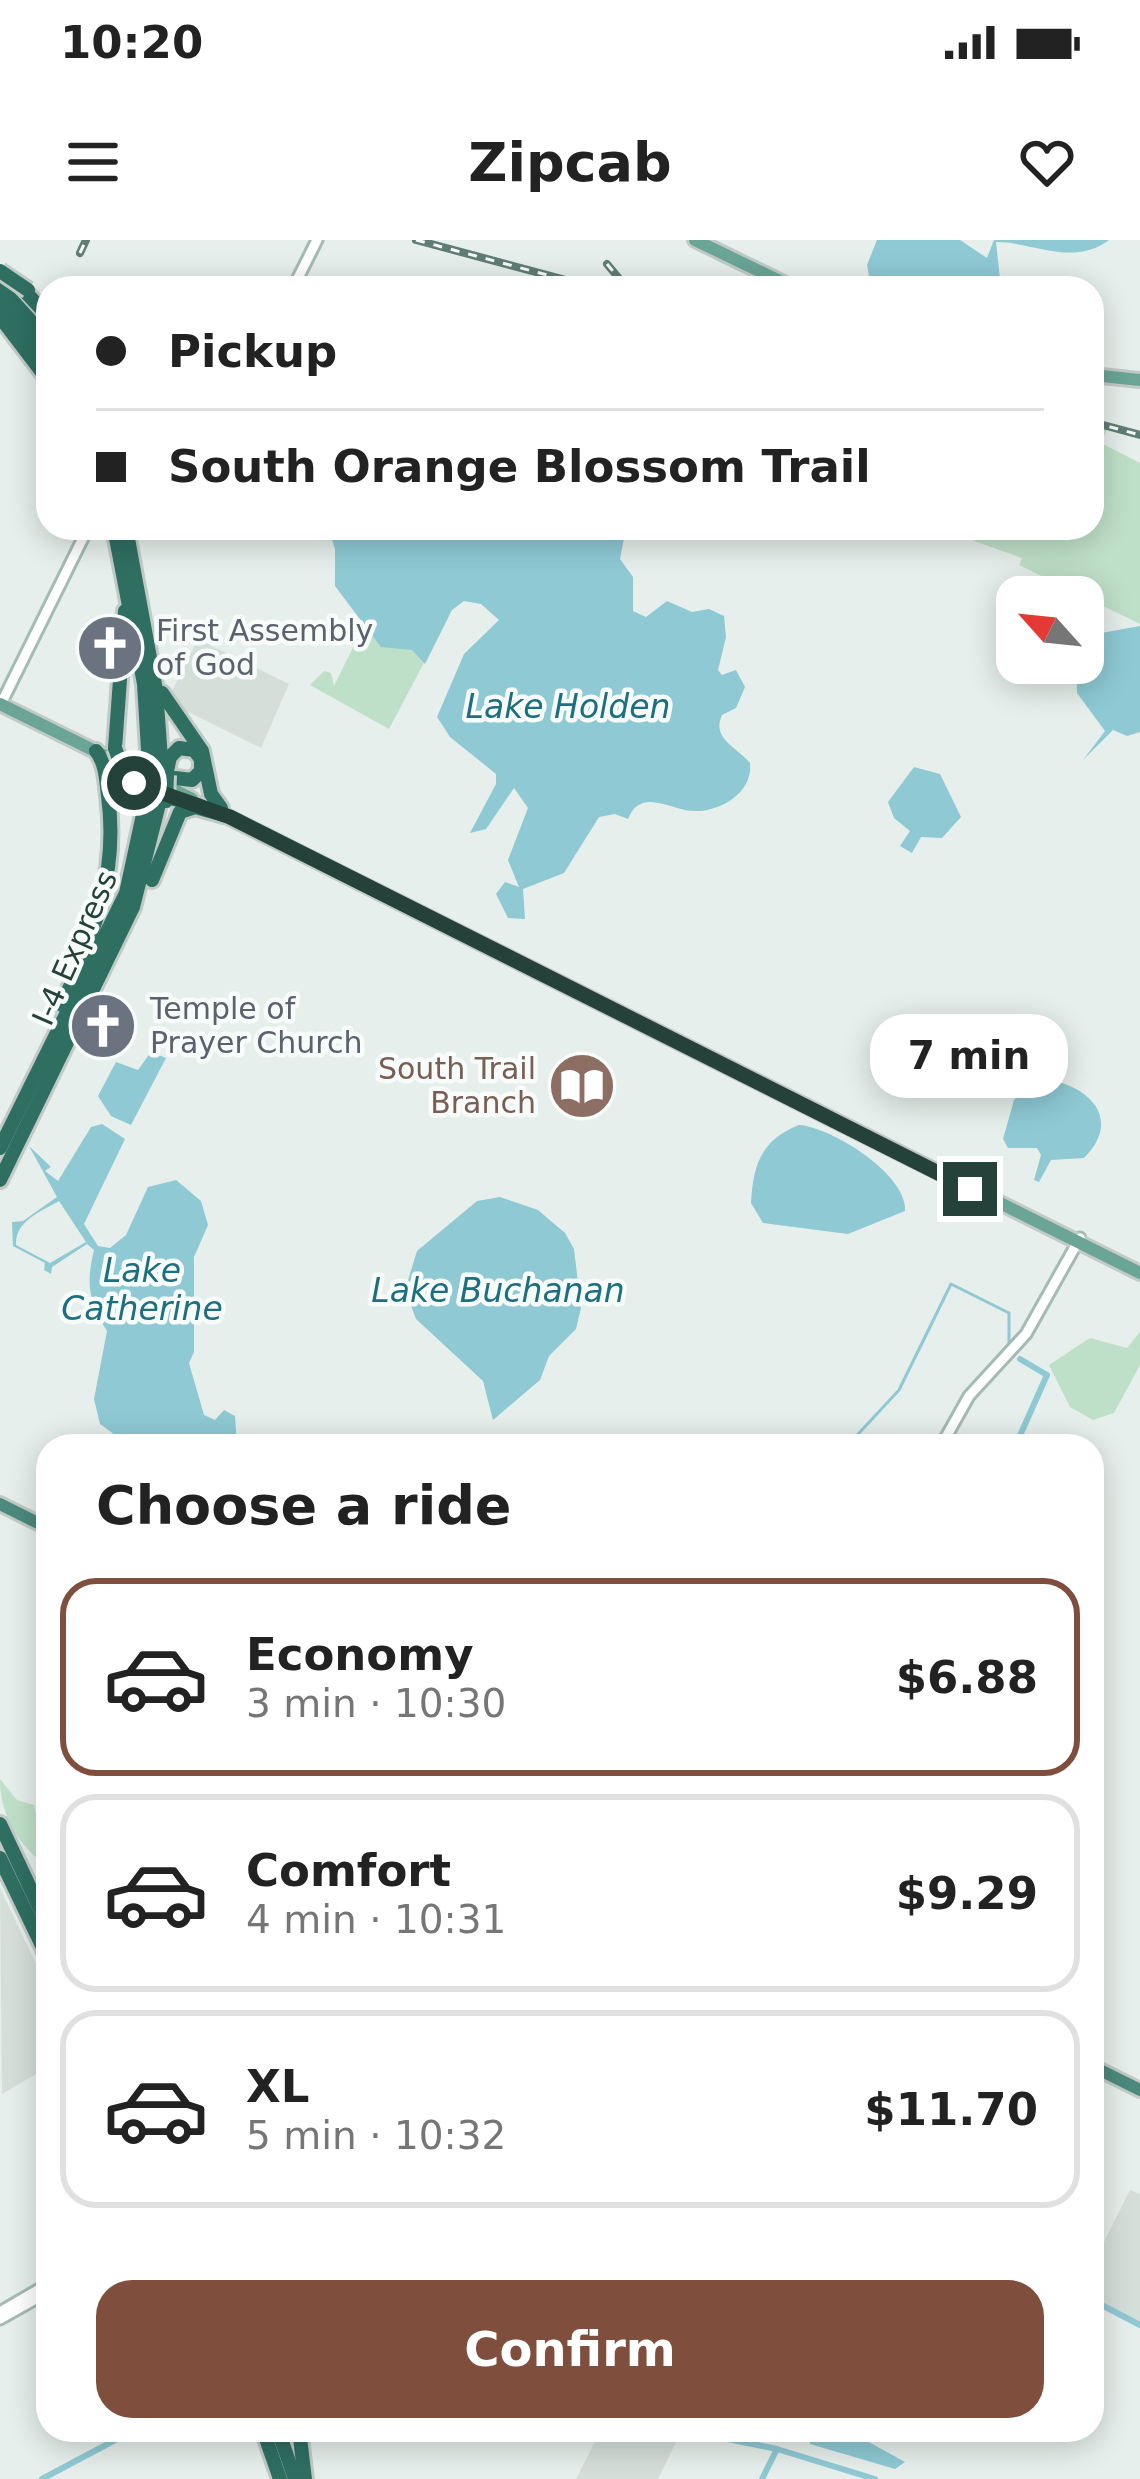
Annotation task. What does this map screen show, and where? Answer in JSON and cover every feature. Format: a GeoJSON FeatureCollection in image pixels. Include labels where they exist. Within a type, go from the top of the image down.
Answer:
{"type":"FeatureCollection","features":[{"type":"Feature","properties":{"kind":"highway"},"geometry":{"type":"LineString","coordinates":[[0,278],[36,302]]}},
{"type":"Feature","properties":{"kind":"highway"},"geometry":{"type":"LineString","coordinates":[[0,278],[36,316]]}},
{"type":"Feature","properties":{"kind":"highway"},"geometry":{"type":"LineString","coordinates":[[0,278],[36,327]]}},
{"type":"Feature","properties":{"kind":"highway"},"geometry":{"type":"LineString","coordinates":[[1,314],[36,355]]}},
{"type":"Feature","properties":{"kind":"highway"},"geometry":{"type":"LineString","coordinates":[[119,540],[156,770],[160,845],[140,905]]}},
{"type":"Feature","properties":{"kind":"highway"},"geometry":{"type":"LineString","coordinates":[[0,1131],[50,1031],[147,868],[162,745],[119,540]]}},
{"type":"Feature","properties":{"kind":"highway"},"geometry":{"type":"LineString","coordinates":[[116,920],[104,753],[130,604]]}},
{"type":"Feature","properties":{"kind":"highway"},"geometry":{"type":"LineString","coordinates":[[130,604],[166,701],[202,751],[211,794],[223,813]]}},
{"type":"Feature","properties":{"kind":"highway"},"geometry":{"type":"LineString","coordinates":[[104,753],[150,793],[223,813]]}},
{"type":"Feature","properties":{"kind":"highway"},"geometry":{"type":"LineString","coordinates":[[0,1180],[107,964],[127,862],[154,798]]}},
{"type":"Feature","properties":{"kind":"highway","name":"I-4 Express"},"geometry":{"type":"LineString","coordinates":[[0,1165],[116,920],[147,837],[154,798]]}},
{"type":"Feature","properties":{"kind":"highway"},"geometry":{"type":"LineString","coordinates":[[116,920],[140,905],[179,812],[197,807],[223,813]]}},
{"type":"Feature","properties":{"kind":"highway","name":"I-4 Express"},"geometry":{"type":"LineString","coordinates":[[0,1148],[116,920]]}},
{"type":"Feature","properties":{"kind":"highway"},"geometry":{"type":"LineString","coordinates":[[6,1510],[36,1525]]}},
{"type":"Feature","properties":{"kind":"highway"},"geometry":{"type":"LineString","coordinates":[[0,1825],[36,1901]]}},
{"type":"Feature","properties":{"kind":"highway"},"geometry":{"type":"LineString","coordinates":[[0,1842],[36,1918]]}},
{"type":"Feature","properties":{"kind":"highway"},"geometry":{"type":"LineString","coordinates":[[0,1858],[36,1933]]}},
{"type":"Feature","properties":{"kind":"highway"},"geometry":{"type":"LineString","coordinates":[[0,1870],[36,1946]]}},
{"type":"Feature","properties":{"kind":"highway"},"geometry":{"type":"LineString","coordinates":[[1104,2068],[1140,2086]]}},
{"type":"Feature","properties":{"kind":"highway"},"geometry":{"type":"LineString","coordinates":[[273,2442],[291,2476]]}},
{"type":"Feature","properties":{"kind":"highway"},"geometry":{"type":"LineString","coordinates":[[273,2442],[291,2476]]}},
{"type":"Feature","properties":{"kind":"highway"},"geometry":{"type":"LineString","coordinates":[[288,2442],[291,2476]]}},
{"type":"Feature","properties":{"kind":"highway"},"geometry":{"type":"LineString","coordinates":[[291,2476],[297,2442]]}},
{"type":"Feature","properties":{"kind":"main road"},"geometry":{"type":"LineString","coordinates":[[296,276],[314,240]]}},
{"type":"Feature","properties":{"kind":"main road"},"geometry":{"type":"LineString","coordinates":[[695,240],[769,276]]}},
{"type":"Feature","properties":{"kind":"main road"},"geometry":{"type":"LineString","coordinates":[[1104,376],[1140,380]]}},
{"type":"Feature","properties":{"kind":"main road"},"geometry":{"type":"LineString","coordinates":[[82,540],[1,702],[460,930]]}},
{"type":"Feature","properties":{"kind":"main road"},"geometry":{"type":"LineString","coordinates":[[104,753],[156,770],[223,813]]}},
{"type":"Feature","properties":{"kind":"main road"},"geometry":{"type":"LineString","coordinates":[[263,831],[1140,1271]]}},
{"type":"Feature","properties":{"kind":"main road"},"geometry":{"type":"LineString","coordinates":[[950,1434],[969,1396],[1026,1334],[1078,1241]]}},
{"type":"Feature","properties":{"kind":"main road"},"geometry":{"type":"LineString","coordinates":[[0,2315],[36,2295]]}},
{"type":"Feature","properties":{"kind":"shaded area"},"geometry":{"type":"Polygon","coordinates":[[[198,639],[289,684],[261,748],[178,707],[170,695],[198,639]]]}},
{"type":"Feature","properties":{"kind":"shaded area"},"geometry":{"type":"Polygon","coordinates":[[[0,1888],[36,1964],[36,2074],[2,2094],[0,1888]]]}},
{"type":"Feature","properties":{"kind":"shaded area"},"geometry":{"type":"Polygon","coordinates":[[[1130,2190],[1140,2194],[1140,2325],[1104,2307],[1104,2242],[1130,2190]]]}},
{"type":"Feature","properties":{"kind":"shaded area"},"geometry":{"type":"Polygon","coordinates":[[[595,2442],[676,2442],[658,2479],[576,2479],[595,2442]]]}},
{"type":"Feature","properties":{"kind":"green space"},"geometry":{"type":"Polygon","coordinates":[[[1104,445],[1140,463],[1140,624],[1104,606],[1104,576],[1042,576],[1019,565],[1022,558],[974,541],[1104,540],[1104,445]]]}},
{"type":"Feature","properties":{"kind":"green space"},"geometry":{"type":"Polygon","coordinates":[[[390,572],[455,604],[389,729],[310,685],[324,671],[331,673],[334,686],[390,572]]]}},
{"type":"Feature","properties":{"kind":"green space"},"geometry":{"type":"Polygon","coordinates":[[[1140,1332],[1140,1365],[1114,1413],[1093,1420],[1070,1407],[1049,1365],[1090,1338],[1127,1348],[1140,1332]]]}},
{"type":"Feature","properties":{"kind":"green space"},"geometry":{"type":"Polygon","coordinates":[[[0,1779],[17,1800],[34,1805],[36,1856],[13,1829],[3,1805],[0,1779]]]}},
{"type":"Feature","properties":{"kind":"water"},"geometry":{"type":"Polygon","coordinates":[[[877,240],[960,240],[987,258],[994,240],[1109,240],[1082,252],[996,242],[1000,276],[869,276],[867,265],[877,240]]]}},
{"type":"Feature","properties":{"kind":"water","name":"Lake Holden"},"geometry":{"type":"Polygon","coordinates":[[[332,540],[624,540],[620,559],[633,577],[633,611],[646,617],[667,601],[692,612],[709,609],[724,616],[726,637],[718,670],[722,675],[736,670],[745,687],[736,708],[722,715],[720,730],[750,763],[747,782],[727,803],[708,810],[688,811],[650,802],[634,809],[628,819],[615,814],[599,817],[564,873],[523,889],[525,919],[508,918],[496,894],[505,882],[519,887],[508,860],[528,808],[514,788],[486,829],[470,833],[496,784],[496,774],[450,737],[437,717],[464,654],[499,620],[481,604],[464,601],[452,610],[425,664],[412,650],[381,647],[335,586],[332,540]]]}},
{"type":"Feature","properties":{"kind":"water"},"geometry":{"type":"Polygon","coordinates":[[[1140,626],[1140,732],[1127,736],[1113,730],[1083,760],[1105,731],[1077,693],[1077,684],[1104,684],[1104,632],[1140,626]]]}},
{"type":"Feature","properties":{"kind":"water"},"geometry":{"type":"Polygon","coordinates":[[[914,767],[940,774],[961,817],[942,838],[921,837],[912,853],[900,846],[910,831],[894,818],[888,802],[914,767]]]}},
{"type":"Feature","properties":{"kind":"water"},"geometry":{"type":"Polygon","coordinates":[[[151,1052],[166,1058],[131,1125],[111,1116],[98,1096],[116,1062],[138,1070],[151,1052]]]}},
{"type":"Feature","properties":{"kind":"water"},"geometry":{"type":"Polygon","coordinates":[[[1035,1079],[1068,1085],[1082,1093],[1100,1114],[1101,1128],[1084,1158],[1051,1160],[1039,1182],[1034,1180],[1041,1155],[1037,1148],[1008,1148],[1003,1139],[1014,1100],[1035,1079]]]}},
{"type":"Feature","properties":{"kind":"water","name":"Lake Catherine"},"geometry":{"type":"Polygon","coordinates":[[[102,1124],[125,1139],[84,1224],[98,1246],[110,1248],[126,1235],[148,1187],[176,1180],[201,1201],[208,1225],[194,1257],[194,1352],[189,1363],[204,1415],[215,1420],[224,1410],[235,1416],[236,1434],[114,1434],[100,1424],[94,1399],[107,1331],[90,1291],[94,1250],[87,1244],[52,1267],[51,1274],[44,1270],[45,1263],[13,1246],[12,1222],[23,1221],[57,1197],[29,1146],[51,1167],[45,1171],[58,1181],[91,1127],[102,1124]],[[59,1201],[24,1223],[17,1237],[16,1245],[50,1263],[86,1242],[59,1201]]]}},
{"type":"Feature","properties":{"kind":"water"},"geometry":{"type":"Polygon","coordinates":[[[799,1125],[829,1134],[865,1155],[894,1182],[905,1211],[848,1234],[763,1223],[751,1203],[757,1166],[776,1138],[799,1125]]]}},
{"type":"Feature","properties":{"kind":"water","name":"Lake Buchanan"},"geometry":{"type":"Polygon","coordinates":[[[500,1197],[538,1210],[565,1233],[574,1249],[581,1308],[576,1329],[549,1356],[540,1380],[493,1420],[483,1381],[416,1319],[405,1290],[417,1251],[477,1201],[500,1197]]]}},
{"type":"Feature","properties":{"kind":"water"},"geometry":{"type":"Polygon","coordinates":[[[869,2442],[905,2462],[895,2469],[810,2444],[869,2442]]]}},
{"type":"Feature","properties":{"kind":"waterway"},"geometry":{"type":"LineString","coordinates":[[858,1434],[899,1390],[951,1284],[1009,1313],[1009,1346]]}},
{"type":"Feature","properties":{"kind":"waterway"},"geometry":{"type":"LineString","coordinates":[[1020,1359],[1047,1375],[1021,1434]]}},
{"type":"Feature","properties":{"kind":"waterway"},"geometry":{"type":"LineString","coordinates":[[1104,2306],[1140,2325]]}},
{"type":"Feature","properties":{"kind":"waterway"},"geometry":{"type":"LineString","coordinates":[[42,2479],[111,2442]]}},
{"type":"Feature","properties":{"kind":"waterway"},"geometry":{"type":"LineString","coordinates":[[742,2442],[875,2479]]}},
{"type":"Feature","properties":{"kind":"waterway"},"geometry":{"type":"LineString","coordinates":[[762,2479],[777,2449]]}},
{"type":"Feature","properties":{"kind":"railway"},"geometry":{"type":"LineString","coordinates":[[80,253],[86,240]]}},
{"type":"Feature","properties":{"kind":"railway"},"geometry":{"type":"LineString","coordinates":[[416,240],[551,276]]}},
{"type":"Feature","properties":{"kind":"railway"},"geometry":{"type":"LineString","coordinates":[[607,264],[617,276]]}},
{"type":"Feature","properties":{"kind":"railway"},"geometry":{"type":"LineString","coordinates":[[1104,425],[1140,435]]}},
{"type":"Feature","properties":{"kind":"place","name":"First Assembly of God"},"geometry":{"type":"Point","coordinates":[110,648]}},
{"type":"Feature","properties":{"kind":"place","name":"Temple of Prayer Church"},"geometry":{"type":"Point","coordinates":[103,1026]}},
{"type":"Feature","properties":{"kind":"place","name":"South Trail Branch"},"geometry":{"type":"Point","coordinates":[582,1086]}},
{"type":"Feature","properties":{"kind":"route"},"geometry":{"type":"LineString","coordinates":[[134,783],[154,794],[230,817],[970,1189]]}}]}
